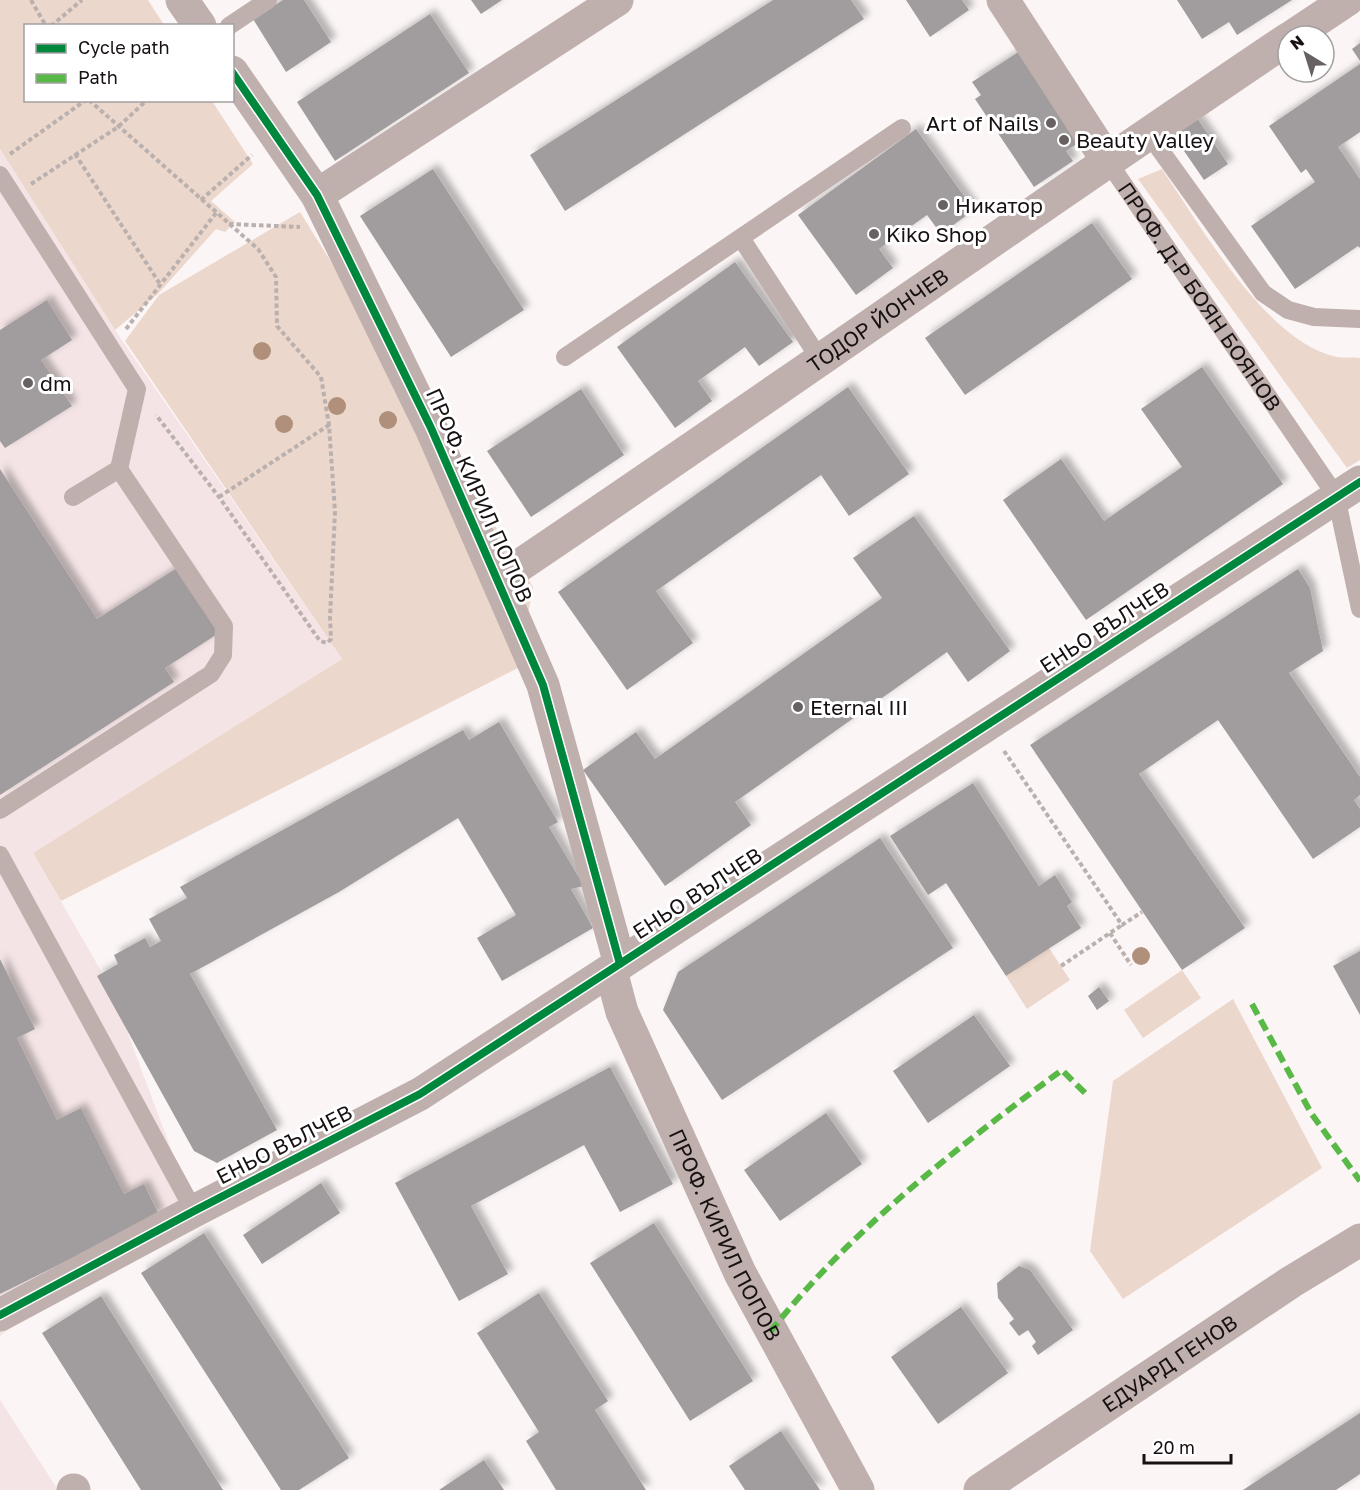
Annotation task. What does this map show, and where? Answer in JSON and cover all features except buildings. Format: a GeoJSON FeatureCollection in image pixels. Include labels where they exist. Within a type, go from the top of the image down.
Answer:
{"type":"FeatureCollection","features":[{"type":"Feature","properties":{"kind":"street"},"geometry":{"type":"LineString","coordinates":[[182,0],[199,24]]}},
{"type":"Feature","properties":{"kind":"street"},"geometry":{"type":"LineString","coordinates":[[317,195],[617,0]]}},
{"type":"Feature","properties":{"kind":"street","name":"ПРОФ. Д-Р БОЯН БОЯНОВ"},"geometry":{"type":"LineString","coordinates":[[1003,0],[1107,160]]}},
{"type":"Feature","properties":{"kind":"street"},"geometry":{"type":"LineString","coordinates":[[1311,24],[1347,0]]}},
{"type":"Feature","properties":{"kind":"street","name":"ТОДОР ЙОНЧЕВ"},"geometry":{"type":"LineString","coordinates":[[498,579],[821,361],[1107,160],[1276,47]]}},
{"type":"Feature","properties":{"kind":"street","name":"ПРОФ. КИРИЛ ПОПОВ"},"geometry":{"type":"LineString","coordinates":[[234,75],[317,195],[431,428],[498,579],[543,686],[615,968],[622,1012],[740,1274],[858,1490]]}},
{"type":"Feature","properties":{"kind":"street","name":"ЕНЬО ВЪЛЧЕВ"},"geometry":{"type":"LineString","coordinates":[[0,1315],[420,1094],[1348,489]]}},
{"type":"Feature","properties":{"kind":"street","name":"ЕДУАРД ГЕНОВ"},"geometry":{"type":"LineString","coordinates":[[980,1490],[1291,1282],[1360,1240]]}},
{"type":"Feature","properties":{"kind":"lane"},"geometry":{"type":"LineString","coordinates":[[232,24],[268,0]]}},
{"type":"Feature","properties":{"kind":"lane"},"geometry":{"type":"LineString","coordinates":[[565,357],[902,128]]}},
{"type":"Feature","properties":{"kind":"lane"},"geometry":{"type":"LineString","coordinates":[[1148,133],[1263,293],[1288,310],[1314,316],[1360,320]]}},
{"type":"Feature","properties":{"kind":"lane","name":"ПРОФ. Д-Р БОЯН БОЯНОВ"},"geometry":{"type":"LineString","coordinates":[[1107,160],[1348,489],[1360,609]]}},
{"type":"Feature","properties":{"kind":"lane"},"geometry":{"type":"LineString","coordinates":[[0,175],[136,389],[119,469],[224,626],[223,655],[211,674],[0,810]]}},
{"type":"Feature","properties":{"kind":"lane"},"geometry":{"type":"LineString","coordinates":[[741,237],[821,361]]}},
{"type":"Feature","properties":{"kind":"lane"},"geometry":{"type":"LineString","coordinates":[[73,497],[119,469]]}},
{"type":"Feature","properties":{"kind":"lane"},"geometry":{"type":"LineString","coordinates":[[0,855],[194,1211]]}},
{"type":"Feature","properties":{"kind":"path"},"geometry":{"type":"LineString","coordinates":[[31,0],[45,24]]}},
{"type":"Feature","properties":{"kind":"path"},"geometry":{"type":"LineString","coordinates":[[53,24],[82,0]]}},
{"type":"Feature","properties":{"kind":"path"},"geometry":{"type":"LineString","coordinates":[[0,161],[84,102]]}},
{"type":"Feature","properties":{"kind":"path"},"geometry":{"type":"LineString","coordinates":[[89,102],[258,249],[276,277],[277,326],[321,378],[329,424],[336,512],[330,617],[332,630],[331,639],[327,643],[320,641],[219,497],[136,389]]}},
{"type":"Feature","properties":{"kind":"path"},"geometry":{"type":"LineString","coordinates":[[13,196],[117,127],[145,102]]}},
{"type":"Feature","properties":{"kind":"path"},"geometry":{"type":"LineString","coordinates":[[75,154],[160,285]]}},
{"type":"Feature","properties":{"kind":"path"},"geometry":{"type":"LineString","coordinates":[[201,200],[238,168]]}},
{"type":"Feature","properties":{"kind":"path"},"geometry":{"type":"LineString","coordinates":[[110,348],[216,213]]}},
{"type":"Feature","properties":{"kind":"path"},"geometry":{"type":"LineString","coordinates":[[228,224],[333,228]]}},
{"type":"Feature","properties":{"kind":"path"},"geometry":{"type":"LineString","coordinates":[[219,497],[329,424]]}},
{"type":"Feature","properties":{"kind":"path"},"geometry":{"type":"LineString","coordinates":[[987,725],[1122,924]]}},
{"type":"Feature","properties":{"kind":"path"},"geometry":{"type":"LineString","coordinates":[[1061,966],[1142,912]]}},
{"type":"Feature","properties":{"kind":"path"},"geometry":{"type":"LineString","coordinates":[[1110,933],[1131,965]]}},
{"type":"Feature","properties":{"kind":"shaded area"},"geometry":{"type":"Polygon","coordinates":[[[0,0],[148,0],[163,24],[24,24],[24,102],[213,102],[253,164],[211,201],[235,222],[225,232],[216,229],[158,294],[115,330],[0,149],[0,0]]]}},
{"type":"Feature","properties":{"kind":"shaded area"},"geometry":{"type":"Polygon","coordinates":[[[0,149],[115,330],[342,659],[33,853],[111,988],[194,1211],[93,1265],[0,1336],[0,149]]]}},
{"type":"Feature","properties":{"kind":"shaded area"},"geometry":{"type":"Polygon","coordinates":[[[1162,169],[1237,279],[1285,330],[1311,347],[1337,357],[1360,358],[1360,460],[1347,468],[1138,179],[1162,169]]]}},
{"type":"Feature","properties":{"kind":"shaded area"},"geometry":{"type":"Polygon","coordinates":[[[300,212],[533,587],[518,668],[61,901],[33,853],[342,659],[125,341],[159,295],[300,212]]]}},
{"type":"Feature","properties":{"kind":"shaded area"},"geometry":{"type":"Polygon","coordinates":[[[1049,948],[1070,980],[1027,1009],[1006,976],[1049,948]]]}},
{"type":"Feature","properties":{"kind":"shaded area"},"geometry":{"type":"Polygon","coordinates":[[[1182,970],[1201,998],[1143,1038],[1124,1010],[1182,970]]]}},
{"type":"Feature","properties":{"kind":"shaded area"},"geometry":{"type":"Polygon","coordinates":[[[1233,999],[1322,1168],[1123,1299],[1090,1251],[1113,1081],[1233,999]]]}},
{"type":"Feature","properties":{"kind":"shaded area"},"geometry":{"type":"Polygon","coordinates":[[[0,1400],[58,1490],[0,1490],[0,1400]]]}},
{"type":"Feature","properties":{"kind":"marked path"},"geometry":{"type":"LineString","coordinates":[[1252,1004],[1311,1113],[1360,1181]]}},
{"type":"Feature","properties":{"kind":"marked path"},"geometry":{"type":"LineString","coordinates":[[770,1332],[802,1294],[870,1224],[983,1129],[1062,1070],[1089,1097]]}},
{"type":"Feature","properties":{"kind":"cycle path"},"geometry":{"type":"LineString","coordinates":[[234,75],[317,195],[431,428],[543,685],[620,964]]}},
{"type":"Feature","properties":{"kind":"cycle path"},"geometry":{"type":"LineString","coordinates":[[0,1315],[420,1094],[1360,482]]}},
{"type":"Feature","properties":{"kind":"place","name":"Art of Nails"},"geometry":{"type":"Point","coordinates":[1051,123]}},
{"type":"Feature","properties":{"kind":"place","name":"Beauty Valley"},"geometry":{"type":"Point","coordinates":[1064,140]}},
{"type":"Feature","properties":{"kind":"place","name":"Никатор"},"geometry":{"type":"Point","coordinates":[943,205]}},
{"type":"Feature","properties":{"kind":"place","name":"Kiko Shop"},"geometry":{"type":"Point","coordinates":[874,234]}},
{"type":"Feature","properties":{"kind":"place","name":"dm"},"geometry":{"type":"Point","coordinates":[28,383]}},
{"type":"Feature","properties":{"kind":"place","name":"Eternal III"},"geometry":{"type":"Point","coordinates":[798,707]}}]}
